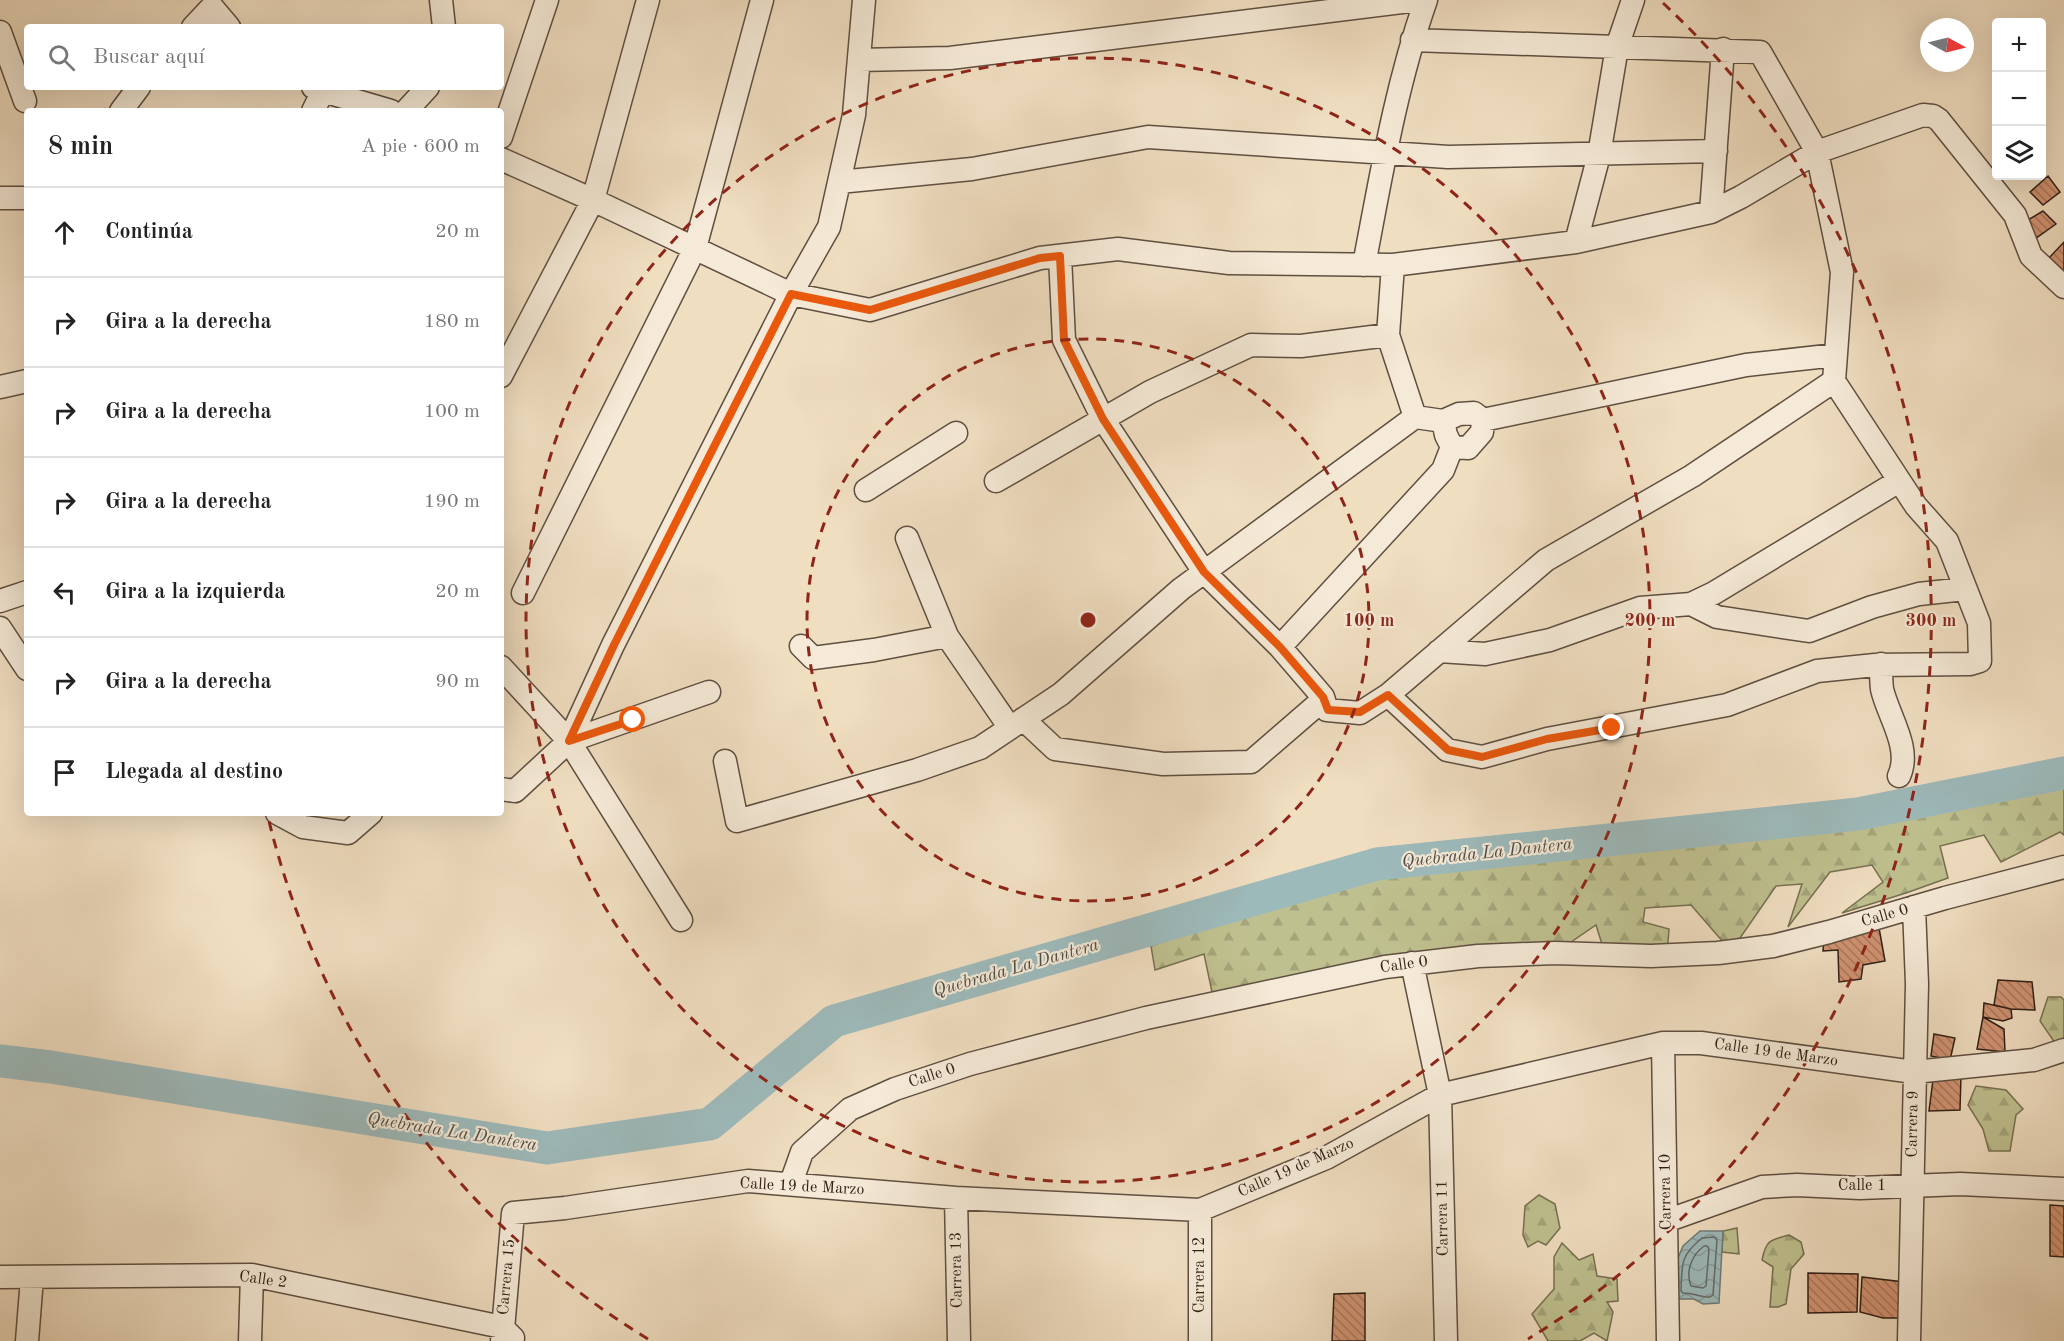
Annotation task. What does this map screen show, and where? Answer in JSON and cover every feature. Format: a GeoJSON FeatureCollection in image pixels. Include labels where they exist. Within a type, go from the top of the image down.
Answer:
{"type":"FeatureCollection","features":[{"type":"Feature","properties":{"kind":"street"},"geometry":{"type":"LineString","coordinates":[[441,0],[444,24]]}},
{"type":"Feature","properties":{"kind":"street"},"geometry":{"type":"LineString","coordinates":[[504,128],[547,0]]}},
{"type":"Feature","properties":{"kind":"street"},"geometry":{"type":"LineString","coordinates":[[504,370],[593,200],[648,0]]}},
{"type":"Feature","properties":{"kind":"street"},"geometry":{"type":"LineString","coordinates":[[524,593],[694,248],[762,0]]}},
{"type":"Feature","properties":{"kind":"street"},"geometry":{"type":"LineString","coordinates":[[504,789],[515,791],[569,741],[614,645],[791,294],[829,227],[854,115],[864,0]]}},
{"type":"Feature","properties":{"kind":"street"},"geometry":{"type":"LineString","coordinates":[[859,60],[950,58],[1418,0]]}},
{"type":"Feature","properties":{"kind":"street"},"geometry":{"type":"LineString","coordinates":[[1364,265],[1412,40],[1426,0]]}},
{"type":"Feature","properties":{"kind":"street"},"geometry":{"type":"LineString","coordinates":[[1576,242],[1599,155],[1617,47],[1633,0]]}},
{"type":"Feature","properties":{"kind":"street"},"geometry":{"type":"LineString","coordinates":[[195,24],[213,2],[227,24]]}},
{"type":"Feature","properties":{"kind":"street"},"geometry":{"type":"LineString","coordinates":[[0,32],[25,101]]}},
{"type":"Feature","properties":{"kind":"street"},"geometry":{"type":"LineString","coordinates":[[1388,695],[1448,750],[1482,757],[1547,739],[1727,705],[1817,671],[1881,664],[1970,664],[1980,661],[1979,623],[1947,541],[1916,506],[1899,482],[1834,381],[1842,272],[1817,152],[1760,52],[1412,40]]}},
{"type":"Feature","properties":{"kind":"street"},"geometry":{"type":"LineString","coordinates":[[1711,212],[1723,49]]}},
{"type":"Feature","properties":{"kind":"street"},"geometry":{"type":"LineString","coordinates":[[123,108],[137,90]]}},
{"type":"Feature","properties":{"kind":"street"},"geometry":{"type":"LineString","coordinates":[[409,108],[425,90]]}},
{"type":"Feature","properties":{"kind":"street"},"geometry":{"type":"LineString","coordinates":[[316,96],[376,108]]}},
{"type":"Feature","properties":{"kind":"street"},"geometry":{"type":"LineString","coordinates":[[504,160],[791,294],[870,310],[1040,258],[1118,249],[1229,263],[1393,265],[1576,242],[1711,212],[1817,152],[1923,115],[1933,116],[1939,120],[2015,215],[2031,256],[2064,287]]}},
{"type":"Feature","properties":{"kind":"street"},"geometry":{"type":"LineString","coordinates":[[839,182],[972,169],[1148,137],[1448,157],[1716,151]]}},
{"type":"Feature","properties":{"kind":"street"},"geometry":{"type":"LineString","coordinates":[[0,198],[24,198]]}},
{"type":"Feature","properties":{"kind":"street"},"geometry":{"type":"LineString","coordinates":[[1060,256],[1064,340],[1103,419],[1204,572],[1280,647],[1323,697],[1328,710],[1360,712],[1388,695],[1546,560],[1692,476],[1834,381]]}},
{"type":"Feature","properties":{"kind":"street"},"geometry":{"type":"LineString","coordinates":[[1393,265],[1388,335],[1414,417]]}},
{"type":"Feature","properties":{"kind":"street"},"geometry":{"type":"LineString","coordinates":[[996,481],[1150,392],[1251,345],[1302,346],[1388,335]]}},
{"type":"Feature","properties":{"kind":"street"},"geometry":{"type":"LineString","coordinates":[[724,761],[737,821],[938,763],[980,748],[1061,694],[1204,572],[1414,417],[1443,421],[1459,414],[1474,413],[1483,420],[1746,365],[1836,355]]}},
{"type":"Feature","properties":{"kind":"street"},"geometry":{"type":"LineString","coordinates":[[0,387],[24,382]]}},
{"type":"Feature","properties":{"kind":"street"},"geometry":{"type":"LineString","coordinates":[[1452,447],[1468,448],[1482,432],[1483,420]]}},
{"type":"Feature","properties":{"kind":"street"},"geometry":{"type":"LineString","coordinates":[[1280,647],[1443,470],[1452,447],[1443,421]]}},
{"type":"Feature","properties":{"kind":"street"},"geometry":{"type":"LineString","coordinates":[[866,490],[956,434]]}},
{"type":"Feature","properties":{"kind":"street"},"geometry":{"type":"LineString","coordinates":[[1439,651],[1485,654],[1550,640],[1640,608],[1691,604],[1714,593],[1899,482]]}},
{"type":"Feature","properties":{"kind":"street"},"geometry":{"type":"LineString","coordinates":[[907,538],[946,636],[1017,723],[1055,749],[1163,764],[1251,762],[1318,705],[1323,697]]}},
{"type":"Feature","properties":{"kind":"street"},"geometry":{"type":"LineString","coordinates":[[1691,604],[1717,617],[1809,631],[1872,607],[1919,594],[1965,589]]}},
{"type":"Feature","properties":{"kind":"street"},"geometry":{"type":"LineString","coordinates":[[0,601],[24,593]]}},
{"type":"Feature","properties":{"kind":"street"},"geometry":{"type":"LineString","coordinates":[[0,628],[24,664]]}},
{"type":"Feature","properties":{"kind":"street"},"geometry":{"type":"LineString","coordinates":[[801,646],[813,658],[874,650],[946,636]]}},
{"type":"Feature","properties":{"kind":"street"},"geometry":{"type":"LineString","coordinates":[[1881,664],[1882,688],[1894,721],[1903,760],[1903,769],[1899,777]]}},
{"type":"Feature","properties":{"kind":"street"},"geometry":{"type":"LineString","coordinates":[[504,670],[569,741],[681,920]]}},
{"type":"Feature","properties":{"kind":"street"},"geometry":{"type":"LineString","coordinates":[[569,741],[709,692]]}},
{"type":"Feature","properties":{"kind":"street"},"geometry":{"type":"LineString","coordinates":[[283,816],[303,827],[348,833],[368,816]]}},
{"type":"Feature","properties":{"kind":"street","name":"Calle 0"},"geometry":{"type":"LineString","coordinates":[[791,1183],[802,1152],[850,1109],[895,1089],[970,1064],[1146,1018],[1412,963],[1478,956],[1544,954],[1652,956],[1718,953],[1773,946],[2064,867]]}},
{"type":"Feature","properties":{"kind":"street","name":"Carrera 9"},"geometry":{"type":"LineString","coordinates":[[1909,1341],[1917,984],[1914,907]]}},
{"type":"Feature","properties":{"kind":"street","name":"Carrera 11"},"geometry":{"type":"LineString","coordinates":[[1412,963],[1440,1095],[1446,1341]]}},
{"type":"Feature","properties":{"kind":"street","name":"Calle 19 de Marzo"},"geometry":{"type":"LineString","coordinates":[[513,1213],[565,1208],[748,1181],[956,1198],[1200,1210],[1326,1158],[1440,1095],[1663,1043],[1701,1043],[1914,1072],[2034,1060],[2064,1050]]}},
{"type":"Feature","properties":{"kind":"street","name":"Carrera 10"},"geometry":{"type":"LineString","coordinates":[[1663,1043],[1668,1341]]}},
{"type":"Feature","properties":{"kind":"street","name":"Calle 1"},"geometry":{"type":"LineString","coordinates":[[1666,1221],[1762,1187],[1797,1185],[1860,1188],[1960,1184],[2064,1188]]}},
{"type":"Feature","properties":{"kind":"street","name":"Carrera 13"},"geometry":{"type":"LineString","coordinates":[[956,1198],[958,1341]]}},
{"type":"Feature","properties":{"kind":"street","name":"Carrera 12"},"geometry":{"type":"LineString","coordinates":[[1200,1210],[1200,1341]]}},
{"type":"Feature","properties":{"kind":"street","name":"Carrera 15"},"geometry":{"type":"LineString","coordinates":[[507,1336],[513,1213]]}},
{"type":"Feature","properties":{"kind":"street"},"geometry":{"type":"LineString","coordinates":[[250,1341],[252,1275]]}},
{"type":"Feature","properties":{"kind":"street","name":"Calle 2"},"geometry":{"type":"LineString","coordinates":[[0,1277],[252,1275],[507,1336]]}},
{"type":"Feature","properties":{"kind":"street"},"geometry":{"type":"LineString","coordinates":[[27,1341],[32,1278]]}},
{"type":"Feature","properties":{"kind":"green space"},"geometry":{"type":"Polygon","coordinates":[[[2064,767],[2064,835],[2060,832],[2001,862],[1984,835],[1940,846],[1948,878],[1842,913],[1883,882],[1872,865],[1830,872],[1788,927],[1802,884],[1776,886],[1731,951],[1691,905],[1645,908],[1643,922],[1669,929],[1667,955],[1605,954],[1596,925],[1555,953],[1212,992],[1204,954],[1155,970],[1151,946],[1377,864],[1858,814],[2064,767]]]}},
{"type":"Feature","properties":{"kind":"green space"},"geometry":{"type":"Polygon","coordinates":[[[2048,997],[2061,997],[2064,1000],[2064,1044],[2057,1046],[2040,1021],[2048,997]]]}},
{"type":"Feature","properties":{"kind":"green space"},"geometry":{"type":"Polygon","coordinates":[[[1976,1086],[2006,1090],[2023,1109],[2016,1115],[2010,1151],[1989,1151],[1983,1129],[1968,1105],[1976,1086]]]}},
{"type":"Feature","properties":{"kind":"green space"},"geometry":{"type":"Polygon","coordinates":[[[1539,1195],[1555,1204],[1560,1228],[1546,1245],[1538,1241],[1528,1247],[1523,1235],[1525,1206],[1539,1195]]]}},
{"type":"Feature","properties":{"kind":"green space"},"geometry":{"type":"Polygon","coordinates":[[[1737,1228],[1739,1254],[1722,1252],[1723,1231],[1737,1228]]]}},
{"type":"Feature","properties":{"kind":"green space"},"geometry":{"type":"Polygon","coordinates":[[[1789,1235],[1801,1242],[1804,1254],[1791,1269],[1786,1304],[1770,1307],[1773,1267],[1762,1260],[1770,1242],[1789,1235]]]}},
{"type":"Feature","properties":{"kind":"green space"},"geometry":{"type":"Polygon","coordinates":[[[1562,1243],[1579,1260],[1593,1254],[1597,1276],[1617,1279],[1618,1301],[1607,1302],[1613,1312],[1607,1341],[1594,1333],[1580,1341],[1548,1341],[1532,1314],[1554,1289],[1554,1257],[1562,1243]]]}},
{"type":"Feature","properties":{"kind":"water"},"geometry":{"type":"Polygon","coordinates":[[[1700,1231],[1723,1231],[1719,1303],[1703,1304],[1694,1299],[1674,1299],[1676,1263],[1683,1246],[1700,1231]]]}},
{"type":"Feature","properties":{"kind":"building"},"geometry":{"type":"Polygon","coordinates":[[[2048,176],[2060,192],[2043,205],[2030,192],[2048,176]]]}},
{"type":"Feature","properties":{"kind":"building"},"geometry":{"type":"Polygon","coordinates":[[[2043,211],[2056,224],[2032,241],[2023,223],[2043,211]]]}},
{"type":"Feature","properties":{"kind":"building"},"geometry":{"type":"Polygon","coordinates":[[[2064,242],[2064,276],[2049,258],[2064,242]]]}},
{"type":"Feature","properties":{"kind":"building"},"geometry":{"type":"Polygon","coordinates":[[[1879,928],[1885,961],[1863,965],[1861,979],[1839,982],[1838,950],[1823,951],[1824,939],[1879,928]]]}},
{"type":"Feature","properties":{"kind":"building"},"geometry":{"type":"Polygon","coordinates":[[[1998,980],[2032,982],[2035,1010],[2011,1009],[1994,1005],[1998,980]]]}},
{"type":"Feature","properties":{"kind":"building"},"geometry":{"type":"Polygon","coordinates":[[[1984,1003],[2011,1009],[2012,1018],[2003,1021],[1983,1017],[1984,1003]]]}},
{"type":"Feature","properties":{"kind":"building"},"geometry":{"type":"Polygon","coordinates":[[[1983,1017],[2004,1029],[2005,1052],[1977,1049],[1983,1017]]]}},
{"type":"Feature","properties":{"kind":"building"},"geometry":{"type":"Polygon","coordinates":[[[1934,1034],[1955,1038],[1950,1060],[1931,1056],[1934,1034]]]}},
{"type":"Feature","properties":{"kind":"building"},"geometry":{"type":"Polygon","coordinates":[[[1934,1072],[1961,1075],[1960,1110],[1929,1111],[1934,1072]]]}},
{"type":"Feature","properties":{"kind":"building"},"geometry":{"type":"Polygon","coordinates":[[[2050,1205],[2064,1206],[2064,1257],[2050,1256],[2050,1205]]]}},
{"type":"Feature","properties":{"kind":"building"},"geometry":{"type":"Polygon","coordinates":[[[1808,1273],[1858,1274],[1857,1312],[1808,1313],[1808,1273]]]}},
{"type":"Feature","properties":{"kind":"building"},"geometry":{"type":"Polygon","coordinates":[[[1862,1277],[1904,1282],[1903,1318],[1883,1318],[1860,1312],[1862,1277]]]}},
{"type":"Feature","properties":{"kind":"building"},"geometry":{"type":"Polygon","coordinates":[[[1365,1293],[1365,1341],[1332,1341],[1334,1294],[1365,1293]]]}},
{"type":"Feature","properties":{"kind":"waterway","name":"Quebrada La Dantera"},"geometry":{"type":"LineString","coordinates":[[0,1061],[51,1067],[547,1148],[710,1124],[834,1021],[1377,864],[1858,814],[2064,773]]}},
{"type":"Feature","properties":{"kind":"route"},"geometry":{"type":"LineString","coordinates":[[633,720],[569,741],[614,645],[791,294],[870,310],[1040,258],[1060,256],[1064,340],[1103,419],[1204,572],[1280,647],[1323,697],[1328,710],[1360,712],[1388,695],[1448,750],[1482,757],[1547,739],[1612,728]]}}]}
